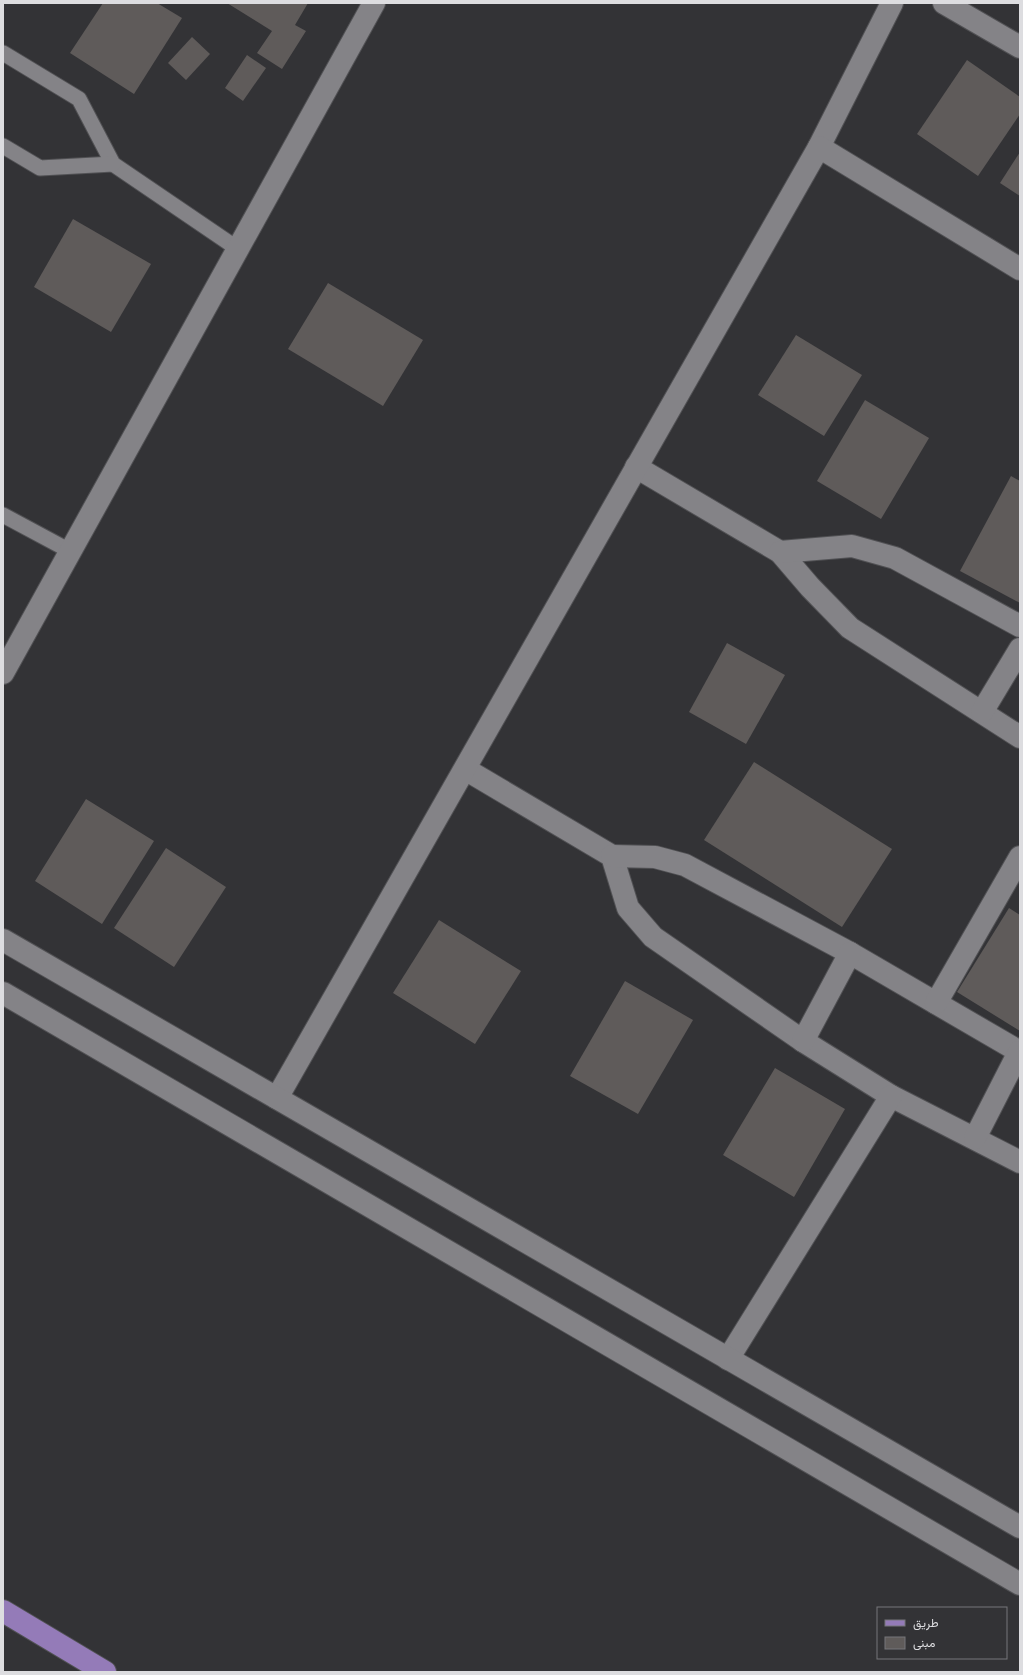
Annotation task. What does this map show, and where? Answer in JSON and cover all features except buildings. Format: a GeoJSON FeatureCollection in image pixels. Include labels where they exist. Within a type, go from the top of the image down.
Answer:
{"type":"FeatureCollection","features":[{"type":"Feature","properties":{"kind":"main road"},"geometry":{"type":"LineString","coordinates":[[3,1611],[105,1672]]}},
{"type":"Feature","properties":{"kind":"street"},"geometry":{"type":"LineString","coordinates":[[3,673],[374,3]]}},
{"type":"Feature","properties":{"kind":"street"},"geometry":{"type":"LineString","coordinates":[[277,1098],[819,147],[892,3]]}},
{"type":"Feature","properties":{"kind":"street"},"geometry":{"type":"LineString","coordinates":[[944,3],[1020,47]]}},
{"type":"Feature","properties":{"kind":"street"},"geometry":{"type":"LineString","coordinates":[[819,147],[1020,269]]}},
{"type":"Feature","properties":{"kind":"street"},"geometry":{"type":"LineString","coordinates":[[636,467],[780,552],[810,587],[850,628],[1020,737]]}},
{"type":"Feature","properties":{"kind":"street"},"geometry":{"type":"LineString","coordinates":[[780,552],[852,546],[896,558],[1020,626]]}},
{"type":"Feature","properties":{"kind":"street"},"geometry":{"type":"LineString","coordinates":[[982,712],[1020,649]]}},
{"type":"Feature","properties":{"kind":"street"},"geometry":{"type":"LineString","coordinates":[[465,769],[612,856],[655,857],[685,865],[850,953],[1020,1052],[975,1138]]}},
{"type":"Feature","properties":{"kind":"street"},"geometry":{"type":"LineString","coordinates":[[612,856],[628,908],[653,938],[803,1041],[891,1096],[1020,1162]]}},
{"type":"Feature","properties":{"kind":"street"},"geometry":{"type":"LineString","coordinates":[[936,1003],[1020,857]]}},
{"type":"Feature","properties":{"kind":"street"},"geometry":{"type":"LineString","coordinates":[[3,940],[1020,1527]]}},
{"type":"Feature","properties":{"kind":"street"},"geometry":{"type":"LineString","coordinates":[[803,1041],[850,953]]}},
{"type":"Feature","properties":{"kind":"street"},"geometry":{"type":"LineString","coordinates":[[3,993],[1020,1584]]}},
{"type":"Feature","properties":{"kind":"street"},"geometry":{"type":"LineString","coordinates":[[728,1358],[891,1096]]}},
{"type":"Feature","properties":{"kind":"lane"},"geometry":{"type":"LineString","coordinates":[[3,53],[79,99],[113,164],[238,249]]}},
{"type":"Feature","properties":{"kind":"lane"},"geometry":{"type":"LineString","coordinates":[[3,146],[40,168],[113,164]]}},
{"type":"Feature","properties":{"kind":"lane"},"geometry":{"type":"LineString","coordinates":[[3,515],[70,551]]}}]}
